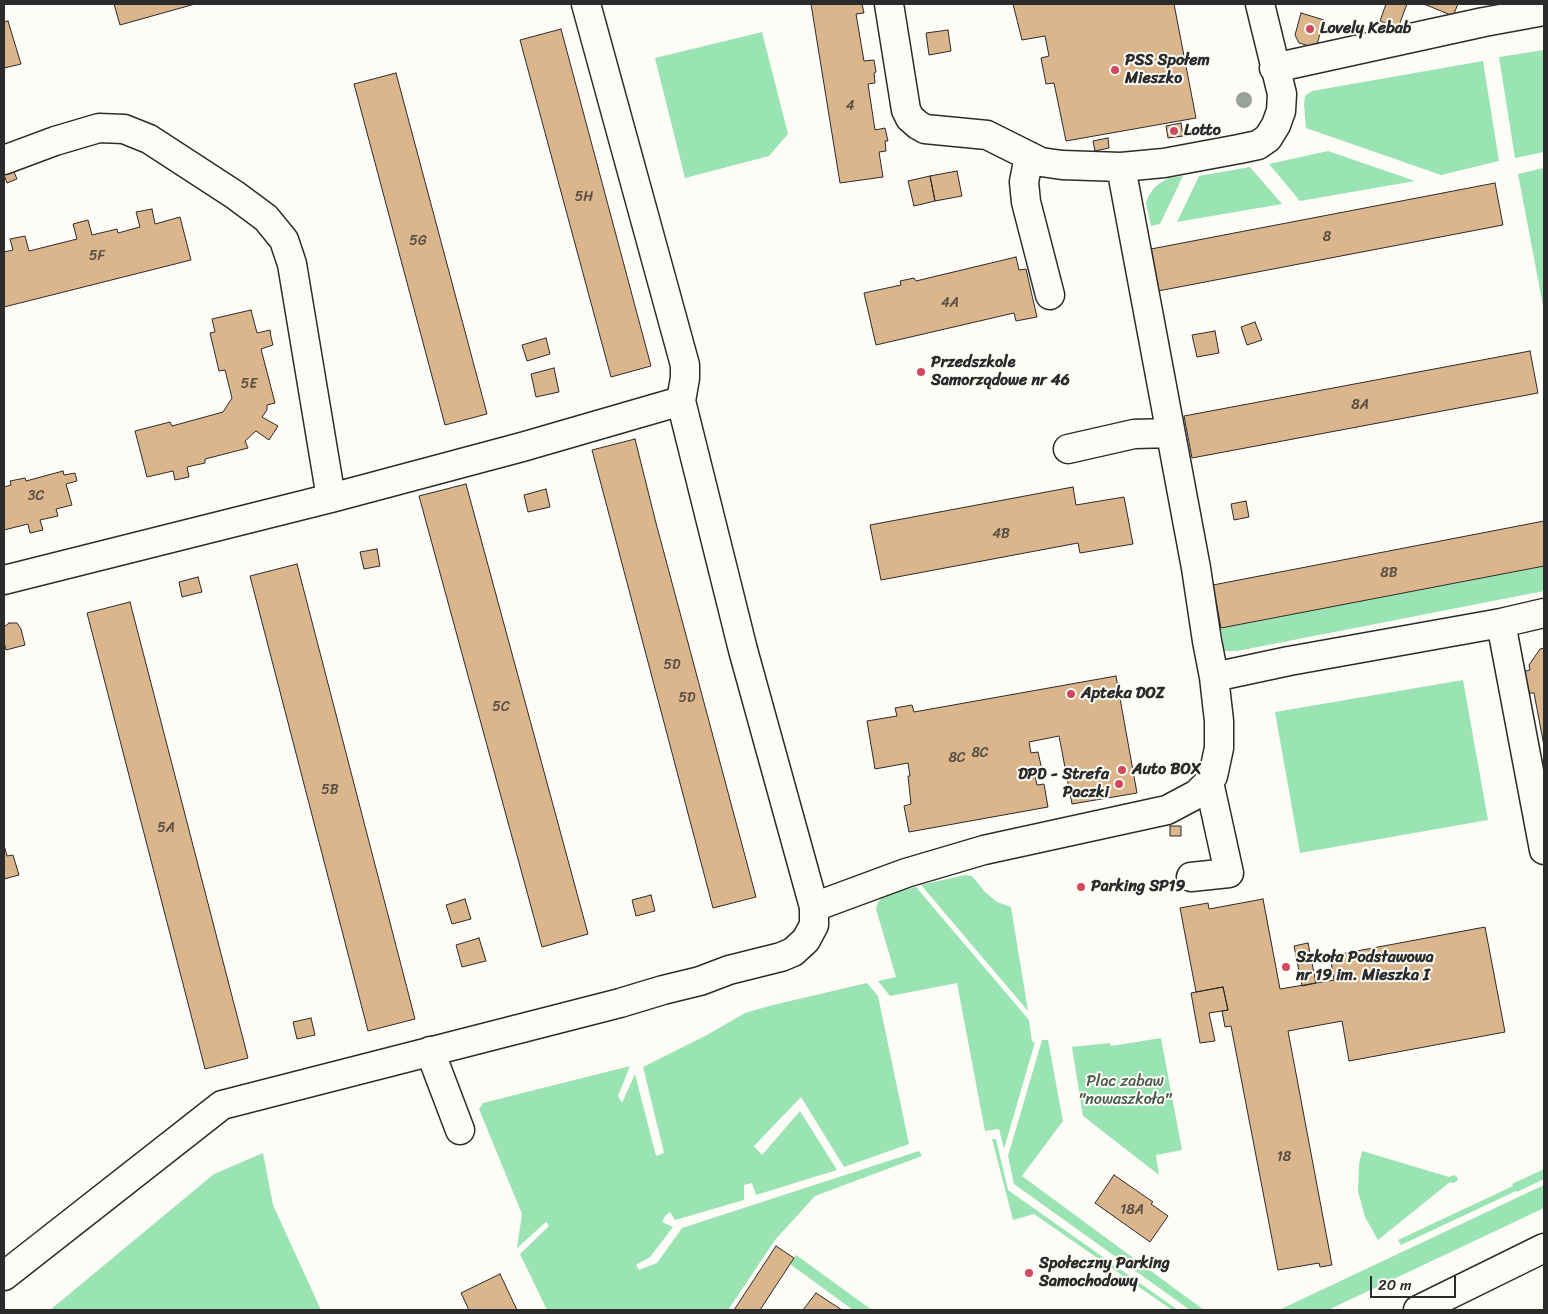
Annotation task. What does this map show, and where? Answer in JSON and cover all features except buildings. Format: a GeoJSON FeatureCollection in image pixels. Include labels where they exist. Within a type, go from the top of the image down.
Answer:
{"type":"FeatureCollection","features":[{"type":"Feature","properties":{"kind":"lane"},"geometry":{"type":"LineString","coordinates":[[4,1276],[222,1105],[620,1003],[700,981],[729,970],[781,957],[793,952],[806,940],[814,925],[814,907],[741,641],[681,401],[685,365],[586,4]]}},
{"type":"Feature","properties":{"kind":"lane"},"geometry":{"type":"LineString","coordinates":[[889,4],[906,110],[910,118],[925,129],[987,136],[1041,162],[1062,165],[1122,167],[1164,163],[1258,145],[1268,138],[1281,111],[1282,94],[1274,68],[1260,4]]}},
{"type":"Feature","properties":{"kind":"lane"},"geometry":{"type":"LineString","coordinates":[[1274,68],[1544,11]]}},
{"type":"Feature","properties":{"kind":"lane"},"geometry":{"type":"LineString","coordinates":[[4,160],[55,141],[99,128],[124,129],[148,139],[235,195],[266,218],[284,240],[292,264],[331,498]]}},
{"type":"Feature","properties":{"kind":"lane"},"geometry":{"type":"LineString","coordinates":[[1029,156],[1024,182],[1026,202],[1050,295]]}},
{"type":"Feature","properties":{"kind":"lane"},"geometry":{"type":"LineString","coordinates":[[814,907],[906,873],[984,850],[1167,810],[1197,794],[1209,782],[1216,765],[1219,748],[1219,721],[1214,677],[1196,568],[1122,167]]}},
{"type":"Feature","properties":{"kind":"lane"},"geometry":{"type":"LineString","coordinates":[[4,580],[331,498],[522,447],[681,401]]}},
{"type":"Feature","properties":{"kind":"lane"},"geometry":{"type":"LineString","coordinates":[[1068,449],[1134,434],[1170,433]]}},
{"type":"Feature","properties":{"kind":"lane"},"geometry":{"type":"LineString","coordinates":[[1214,677],[1289,661],[1501,623],[1544,613]]}},
{"type":"Feature","properties":{"kind":"lane"},"geometry":{"type":"LineString","coordinates":[[1501,623],[1544,850]]}},
{"type":"Feature","properties":{"kind":"lane"},"geometry":{"type":"LineString","coordinates":[[1191,877],[1229,873],[1209,782]]}},
{"type":"Feature","properties":{"kind":"lane"},"geometry":{"type":"LineString","coordinates":[[430,1051],[460,1130]]}},
{"type":"Feature","properties":{"kind":"lane"},"geometry":{"type":"LineString","coordinates":[[1418,1310],[1544,1248]]}},
{"type":"Feature","properties":{"kind":"green space"},"geometry":{"type":"Polygon","coordinates":[[[762,32],[788,134],[769,156],[685,178],[655,58],[762,32]]]}},
{"type":"Feature","properties":{"kind":"green space"},"geometry":{"type":"Polygon","coordinates":[[[1544,50],[1544,152],[1515,158],[1499,57],[1544,50]]]}},
{"type":"Feature","properties":{"kind":"green space"},"geometry":{"type":"Polygon","coordinates":[[[1483,61],[1499,161],[1441,175],[1306,128],[1305,96],[1312,91],[1483,61]]]}},
{"type":"Feature","properties":{"kind":"green space"},"geometry":{"type":"Polygon","coordinates":[[[1328,151],[1415,181],[1300,201],[1269,164],[1328,151]]]}},
{"type":"Feature","properties":{"kind":"green space"},"geometry":{"type":"Polygon","coordinates":[[[1250,167],[1282,204],[1177,222],[1199,176],[1250,167]]]}},
{"type":"Feature","properties":{"kind":"green space"},"geometry":{"type":"Polygon","coordinates":[[[1544,168],[1544,311],[1518,174],[1544,168]]]}},
{"type":"Feature","properties":{"kind":"green space"},"geometry":{"type":"Polygon","coordinates":[[[1183,176],[1160,224],[1151,226],[1146,204],[1148,197],[1160,183],[1169,178],[1183,176]]]}},
{"type":"Feature","properties":{"kind":"green space"},"geometry":{"type":"Polygon","coordinates":[[[1544,566],[1544,591],[1237,651],[1224,651],[1221,628],[1544,566]]]}},
{"type":"Feature","properties":{"kind":"green space"},"geometry":{"type":"Polygon","coordinates":[[[1463,680],[1488,820],[1300,853],[1275,712],[1463,680]]]}},
{"type":"Feature","properties":{"kind":"green space"},"geometry":{"type":"Polygon","coordinates":[[[965,875],[972,876],[985,892],[997,902],[1011,907],[1028,1011],[921,885],[965,875]]]}},
{"type":"Feature","properties":{"kind":"green space"},"geometry":{"type":"Polygon","coordinates":[[[916,887],[1029,1020],[1032,1042],[1035,1042],[1004,1149],[999,1129],[985,1131],[957,983],[890,996],[878,981],[896,977],[876,909],[878,902],[885,895],[916,887]]]}},
{"type":"Feature","properties":{"kind":"green space"},"geometry":{"type":"Polygon","coordinates":[[[867,983],[878,996],[909,1144],[844,1167],[801,1097],[754,1146],[762,1155],[800,1111],[837,1170],[756,1195],[752,1183],[744,1185],[744,1200],[675,1220],[670,1212],[662,1222],[673,1227],[650,1257],[636,1265],[639,1270],[657,1263],[682,1228],[919,1151],[922,1156],[815,1196],[775,1240],[728,1310],[547,1310],[520,1254],[549,1226],[546,1222],[517,1248],[522,1214],[479,1109],[483,1103],[630,1066],[618,1096],[622,1103],[635,1074],[656,1156],[664,1153],[643,1067],[707,1035],[745,1013],[867,983]]]}},
{"type":"Feature","properties":{"kind":"green space","name":"Plac zabaw \"nowaszkoła\""},"geometry":{"type":"Polygon","coordinates":[[[1161,1038],[1182,1150],[1156,1155],[1159,1175],[1083,1116],[1072,1047],[1110,1043],[1111,1046],[1161,1038]]]}},
{"type":"Feature","properties":{"kind":"green space"},"geometry":{"type":"Polygon","coordinates":[[[1042,1040],[1048,1040],[1063,1121],[1022,1176],[1204,1310],[1190,1310],[1014,1184],[1008,1156],[1042,1040]]]}},
{"type":"Feature","properties":{"kind":"green space"},"geometry":{"type":"Polygon","coordinates":[[[992,1139],[996,1139],[1008,1190],[1178,1310],[1172,1310],[1034,1214],[1013,1220],[992,1139]]]}},
{"type":"Feature","properties":{"kind":"green space"},"geometry":{"type":"Polygon","coordinates":[[[1362,1151],[1449,1177],[1454,1175],[1458,1178],[1457,1181],[1450,1182],[1378,1240],[1365,1217],[1358,1191],[1359,1164],[1362,1151]]]}},
{"type":"Feature","properties":{"kind":"green space"},"geometry":{"type":"Polygon","coordinates":[[[263,1153],[273,1205],[321,1310],[50,1310],[214,1174],[263,1153]]]}},
{"type":"Feature","properties":{"kind":"green space"},"geometry":{"type":"Polygon","coordinates":[[[1544,1169],[1544,1179],[1401,1245],[1398,1240],[1513,1186],[1512,1184],[1544,1169]]]}},
{"type":"Feature","properties":{"kind":"green space"},"geometry":{"type":"Polygon","coordinates":[[[1544,1185],[1544,1208],[1328,1310],[1279,1310],[1544,1185]]]}},
{"type":"Feature","properties":{"kind":"green space"},"geometry":{"type":"Polygon","coordinates":[[[796,1255],[872,1310],[853,1310],[790,1264],[796,1255]]]}},
{"type":"Feature","properties":{"kind":"place","name":"Lovely Kebab"},"geometry":{"type":"Point","coordinates":[1310,29]}},
{"type":"Feature","properties":{"kind":"place","name":"PSS Społem Mieszko"},"geometry":{"type":"Point","coordinates":[1115,70]}},
{"type":"Feature","properties":{"kind":"place","name":"Lotto"},"geometry":{"type":"Point","coordinates":[1174,131]}},
{"type":"Feature","properties":{"kind":"place","name":"Przedszkole Samorządowe nr 46"},"geometry":{"type":"Point","coordinates":[921,372]}},
{"type":"Feature","properties":{"kind":"place","name":"Apteka DOZ"},"geometry":{"type":"Point","coordinates":[1071,694]}},
{"type":"Feature","properties":{"kind":"place","name":"Auto BOX"},"geometry":{"type":"Point","coordinates":[1122,770]}},
{"type":"Feature","properties":{"kind":"place","name":"DPD - Strefa Paczki"},"geometry":{"type":"Point","coordinates":[1119,784]}},
{"type":"Feature","properties":{"kind":"place","name":"Parking SP19"},"geometry":{"type":"Point","coordinates":[1081,887]}},
{"type":"Feature","properties":{"kind":"place","name":"Szkoła Podstawowa nr 19 im. Mieszka I"},"geometry":{"type":"Point","coordinates":[1286,967]}},
{"type":"Feature","properties":{"kind":"place","name":"Społeczny Parking Samochodowy"},"geometry":{"type":"Point","coordinates":[1029,1273]}}]}
